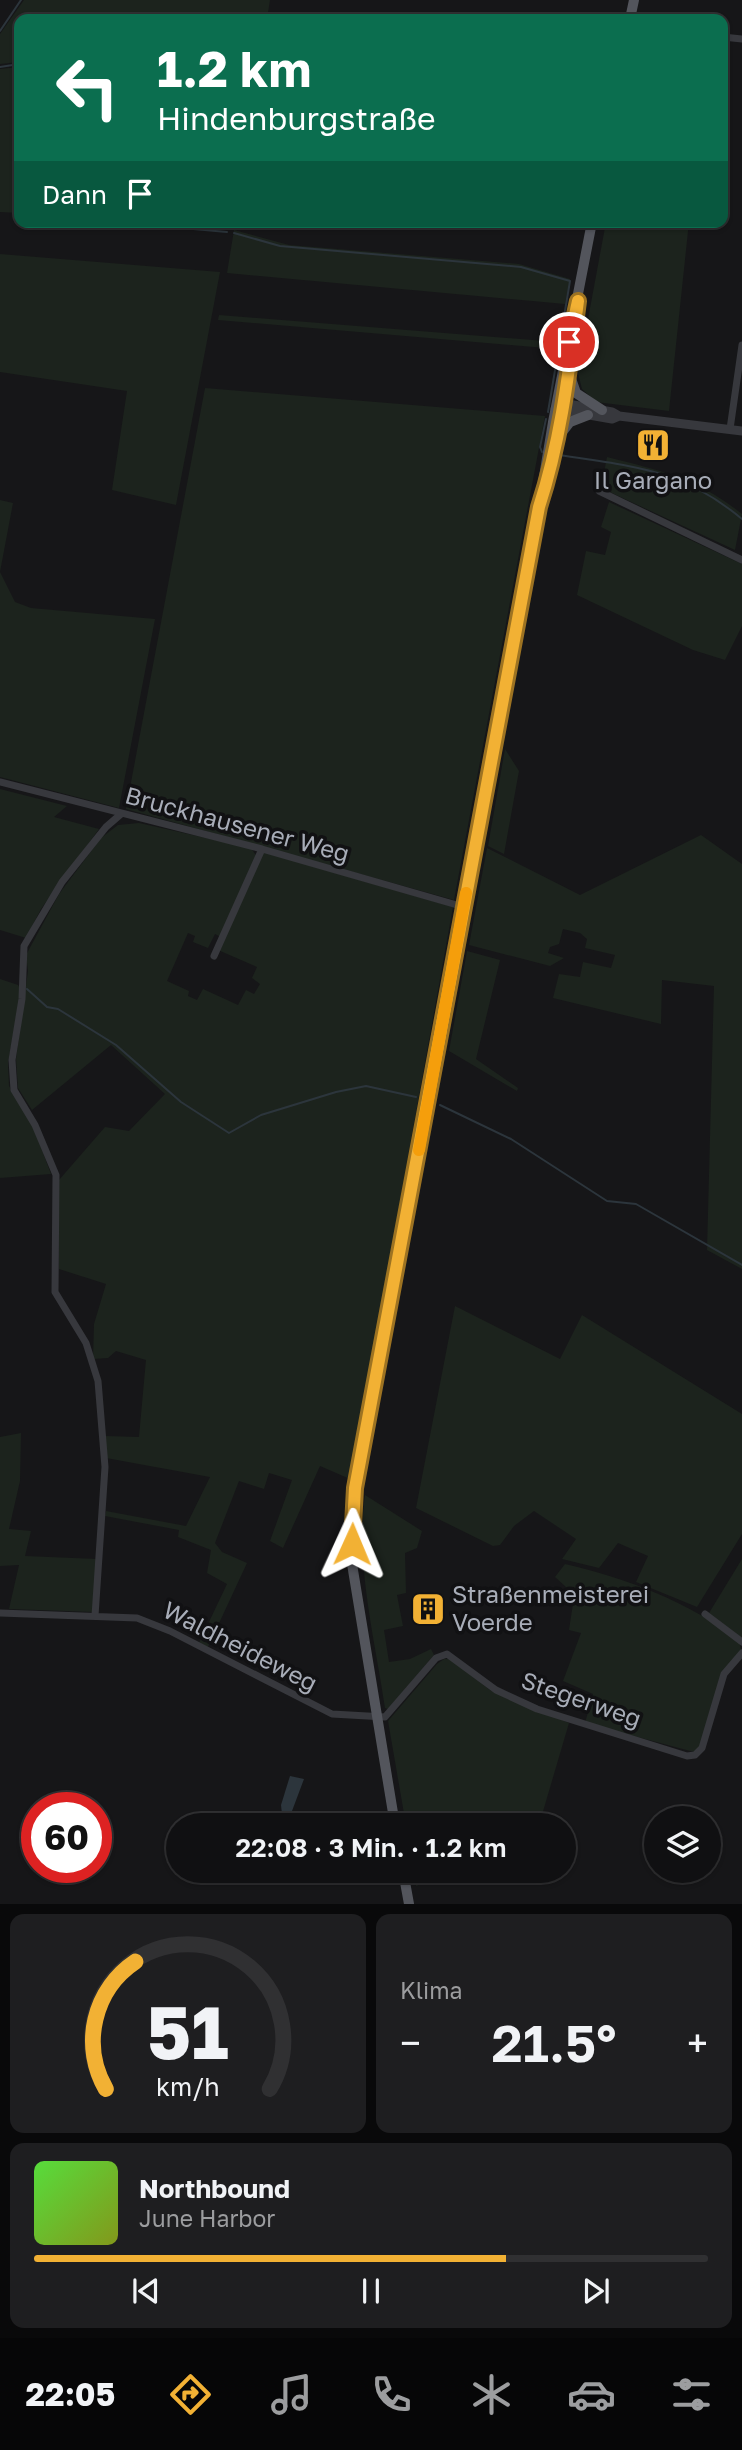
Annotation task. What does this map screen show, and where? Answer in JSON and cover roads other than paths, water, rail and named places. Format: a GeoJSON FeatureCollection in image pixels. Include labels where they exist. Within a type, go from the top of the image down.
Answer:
{"type":"FeatureCollection","features":[{"type":"Feature","properties":{"kind":"main road"},"geometry":{"type":"LineString","coordinates":[[393,1813],[352,1564],[353,1507],[560,406],[591,228]]}},
{"type":"Feature","properties":{"kind":"main road"},"geometry":{"type":"LineString","coordinates":[[539,507],[551,471],[560,406],[569,373],[578,301]]}},
{"type":"Feature","properties":{"kind":"main road"},"geometry":{"type":"LineString","coordinates":[[569,373],[576,393],[602,410]]}},
{"type":"Feature","properties":{"kind":"main road"},"geometry":{"type":"LineString","coordinates":[[556,440],[570,422],[588,415]]}},
{"type":"Feature","properties":{"kind":"main road"},"geometry":{"type":"LineString","coordinates":[[405,1883],[409,1904]]}},
{"type":"Feature","properties":{"kind":"street"},"geometry":{"type":"LineString","coordinates":[[730,429],[742,345]]}},
{"type":"Feature","properties":{"kind":"street"},"geometry":{"type":"LineString","coordinates":[[560,406],[742,431]]}},
{"type":"Feature","properties":{"kind":"street"},"geometry":{"type":"LineString","coordinates":[[560,406],[611,419],[619,416]]}},
{"type":"Feature","properties":{"kind":"street"},"geometry":{"type":"LineString","coordinates":[[599,491],[742,560]]}},
{"type":"Feature","properties":{"kind":"street","name":"Bruckhausener Weg"},"geometry":{"type":"LineString","coordinates":[[0,782],[262,849],[464,907]]}},
{"type":"Feature","properties":{"kind":"street"},"geometry":{"type":"LineString","coordinates":[[95,1616],[105,1467],[98,1381],[86,1343],[55,1292],[55,1175],[35,1125],[14,1090],[12,1060],[22,999],[24,946],[62,882],[106,827],[121,814]]}},
{"type":"Feature","properties":{"kind":"street"},"geometry":{"type":"LineString","coordinates":[[214,956],[262,849]]}},
{"type":"Feature","properties":{"kind":"street","name":"Waldheideweg"},"geometry":{"type":"LineString","coordinates":[[0,1613],[137,1618],[156,1624],[332,1714],[377,1718]]}},
{"type":"Feature","properties":{"kind":"street"},"geometry":{"type":"LineString","coordinates":[[705,1614],[742,1642]]}},
{"type":"Feature","properties":{"kind":"street","name":"Stegerweg"},"geometry":{"type":"LineString","coordinates":[[377,1718],[393,1711],[436,1658],[447,1654],[496,1690],[537,1709],[695,1755],[705,1743],[724,1674],[742,1653]]}},
{"type":"Feature","properties":{"kind":"waterway"},"geometry":{"type":"LineString","coordinates":[[0,31],[21,0]]}},
{"type":"Feature","properties":{"kind":"waterway"},"geometry":{"type":"LineString","coordinates":[[0,67],[14,65]]}},
{"type":"Feature","properties":{"kind":"waterway"},"geometry":{"type":"LineString","coordinates":[[182,228],[227,232]]}},
{"type":"Feature","properties":{"kind":"waterway"},"geometry":{"type":"LineString","coordinates":[[234,233],[280,246],[521,267],[570,281],[548,412]]}},
{"type":"Feature","properties":{"kind":"waterway"},"geometry":{"type":"LineString","coordinates":[[542,452],[540,447],[546,419]]}},
{"type":"Feature","properties":{"kind":"waterway"},"geometry":{"type":"LineString","coordinates":[[559,455],[656,472],[698,489],[742,519]]}},
{"type":"Feature","properties":{"kind":"waterway"},"geometry":{"type":"LineString","coordinates":[[27,989],[47,1007],[58,1009],[116,1045],[181,1102],[229,1133],[261,1115],[336,1092],[366,1086],[416,1097]]}},
{"type":"Feature","properties":{"kind":"waterway"},"geometry":{"type":"LineString","coordinates":[[440,1105],[511,1139],[607,1201],[636,1204],[742,1265]]}},
{"type":"Feature","properties":{"kind":"place","name":"Il Gargano"},"geometry":{"type":"Point","coordinates":[653,445]}},
{"type":"Feature","properties":{"kind":"place","name":"Straßenmeisterei Voerde"},"geometry":{"type":"Point","coordinates":[428,1609]}}]}
